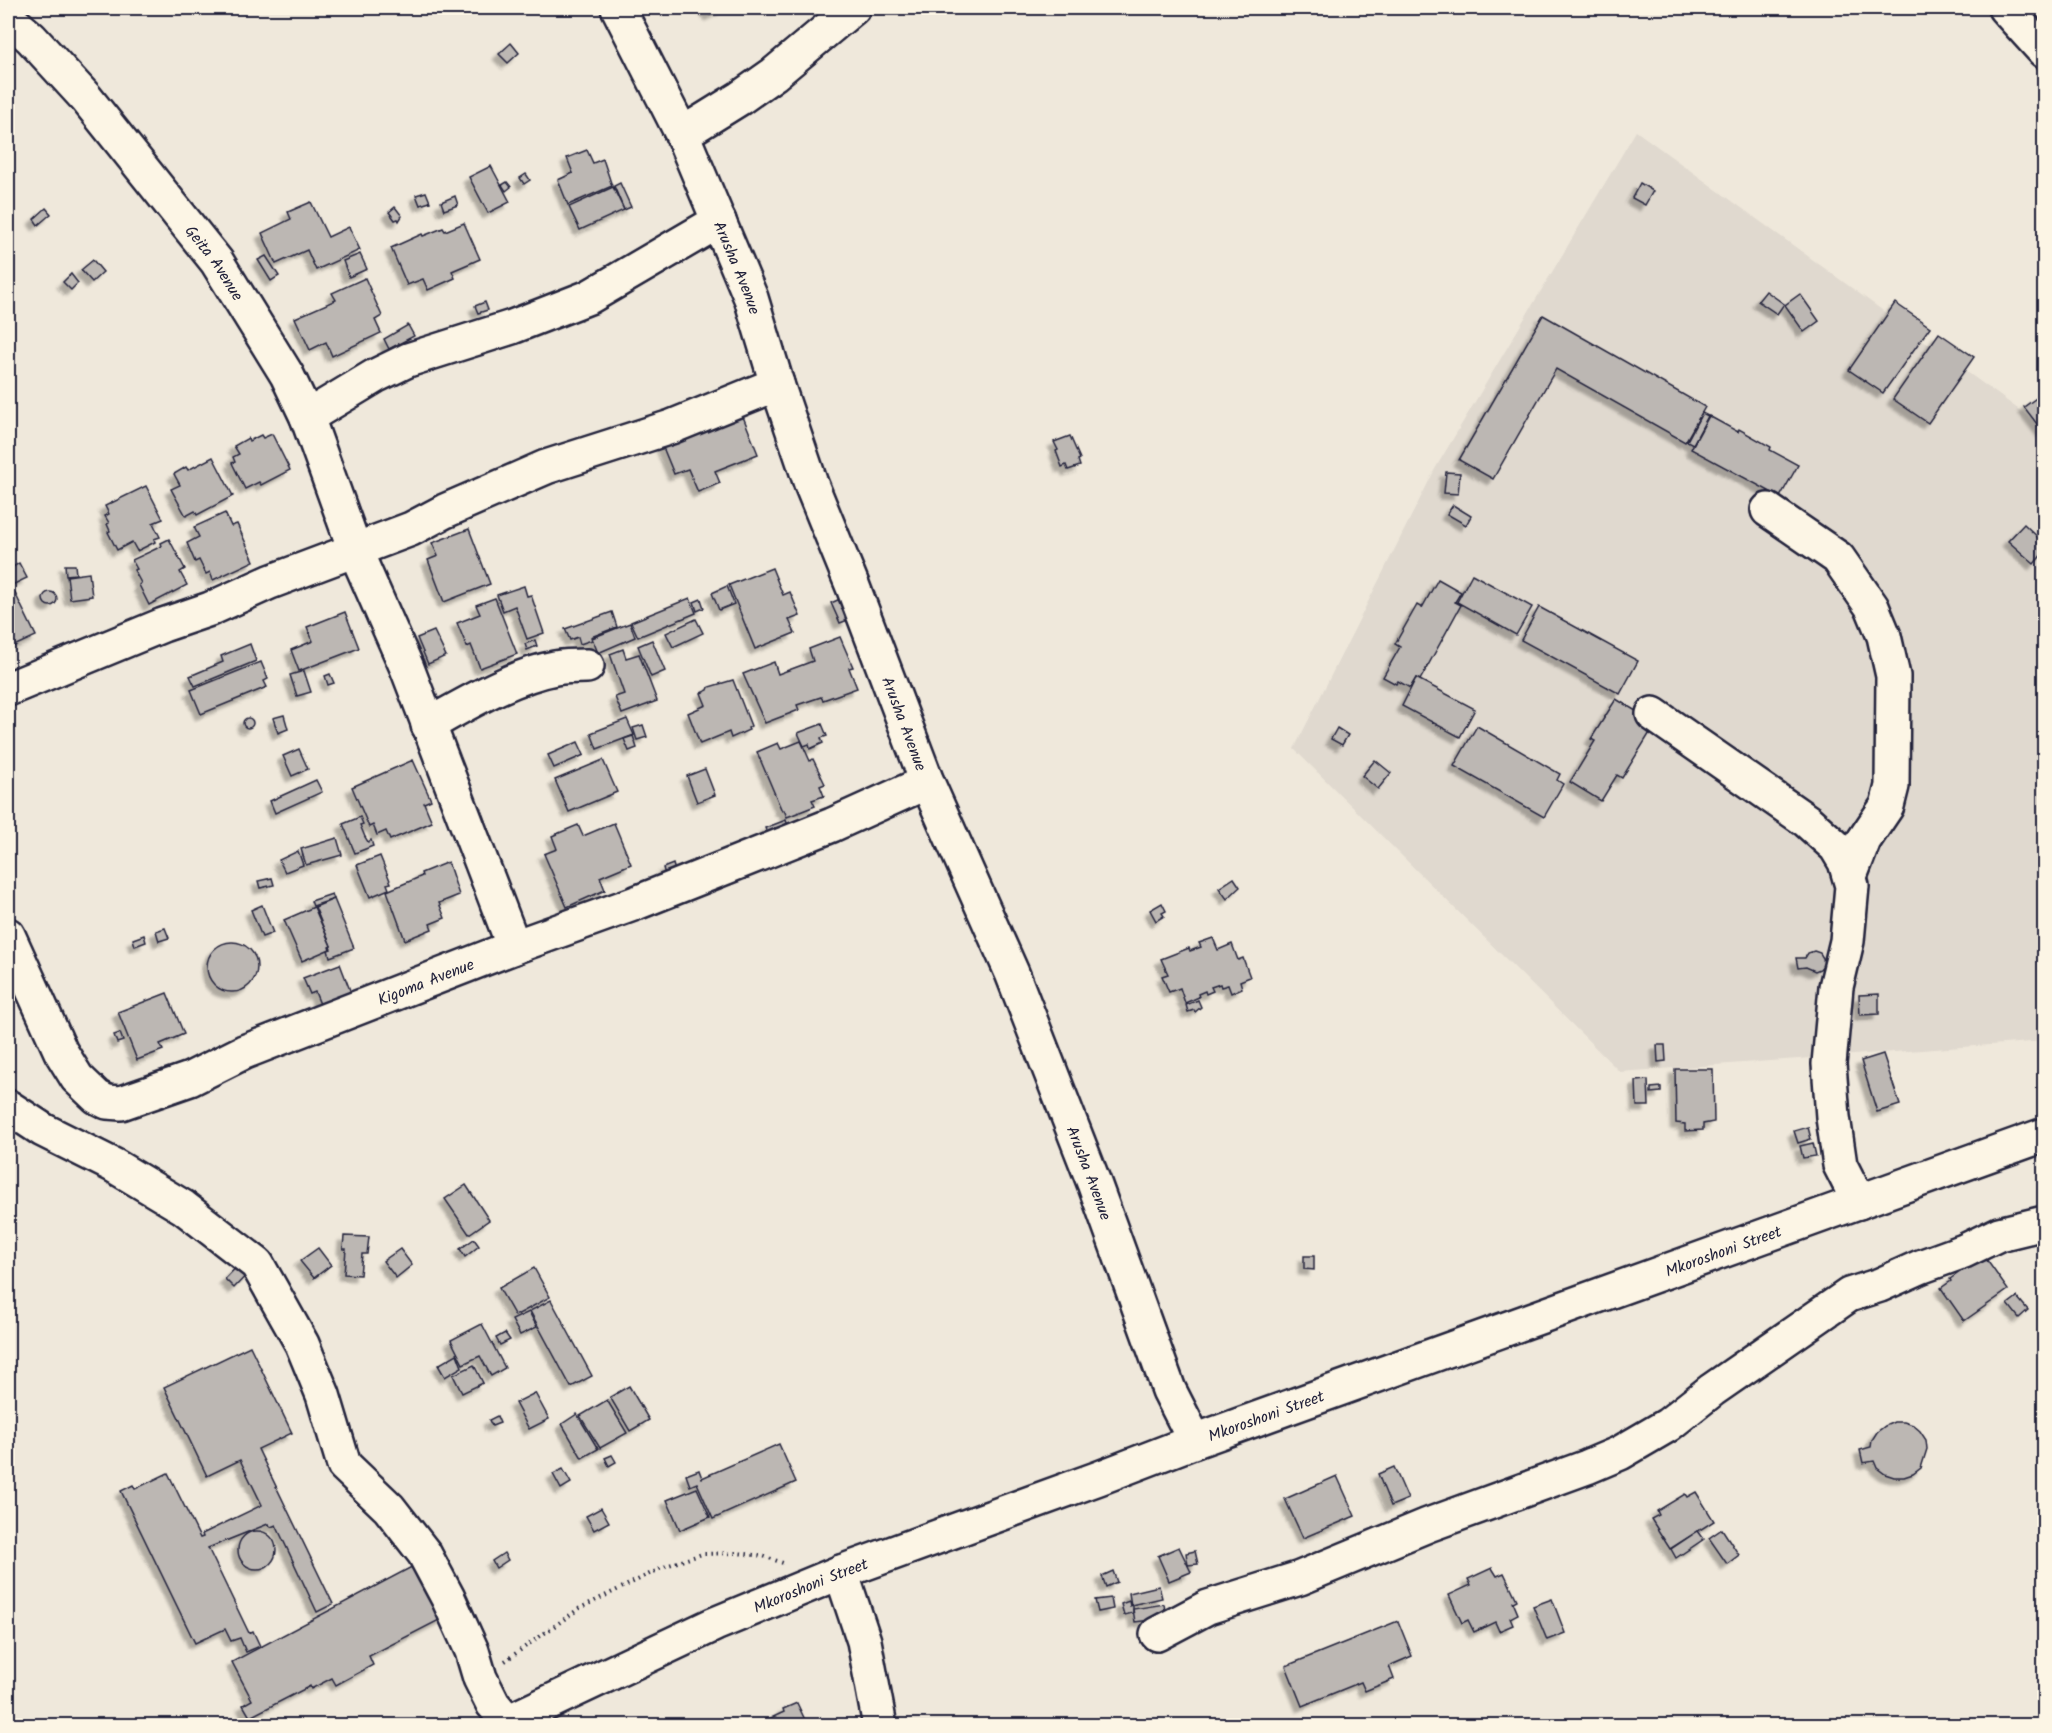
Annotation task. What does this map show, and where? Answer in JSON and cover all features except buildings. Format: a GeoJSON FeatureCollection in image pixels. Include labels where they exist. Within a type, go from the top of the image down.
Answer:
{"type":"FeatureCollection","features":[{"type":"Feature","properties":{"kind":"street","name":"Arusha Avenue"},"geometry":{"type":"LineString","coordinates":[[618,8],[682,134],[751,298],[811,484],[854,587],[927,782],[1012,973],[1094,1183],[1169,1390],[1196,1441]]}},
{"type":"Feature","properties":{"kind":"street"},"geometry":{"type":"LineString","coordinates":[[682,134],[774,74],[853,8]]}},
{"type":"Feature","properties":{"kind":"street"},"geometry":{"type":"LineString","coordinates":[[2004,8],[2044,51]]}},
{"type":"Feature","properties":{"kind":"street","name":"Geita Avenue"},"geometry":{"type":"LineString","coordinates":[[13,17],[86,98],[217,262],[287,375],[307,417],[355,550],[407,668],[514,947]]}},
{"type":"Feature","properties":{"kind":"street"},"geometry":{"type":"LineString","coordinates":[[307,417],[375,376],[408,360],[512,327],[589,297],[719,221]]}},
{"type":"Feature","properties":{"kind":"street"},"geometry":{"type":"LineString","coordinates":[[8,689],[411,529],[445,511],[546,467],[671,427],[777,384]]}},
{"type":"Feature","properties":{"kind":"street"},"geometry":{"type":"LineString","coordinates":[[1768,510],[1838,558],[1872,607],[1884,636],[1893,676],[1892,786],[1887,806],[1864,840],[1850,876]]}},
{"type":"Feature","properties":{"kind":"street"},"geometry":{"type":"LineString","coordinates":[[429,725],[461,706],[532,674],[555,667],[587,666]]}},
{"type":"Feature","properties":{"kind":"street"},"geometry":{"type":"LineString","coordinates":[[1653,714],[1826,836],[1836,847],[1850,876],[1852,897],[1848,941],[1836,987],[1829,1064],[1840,1165],[1859,1202]]}},
{"type":"Feature","properties":{"kind":"street","name":"Kigoma Avenue"},"geometry":{"type":"LineString","coordinates":[[8,934],[61,1052],[77,1078],[97,1097],[121,1103],[190,1079],[244,1052],[514,947],[636,903],[832,825],[927,782]]}},
{"type":"Feature","properties":{"kind":"street"},"geometry":{"type":"LineString","coordinates":[[8,1107],[43,1130],[113,1165],[183,1207],[257,1264],[302,1344],[323,1395],[344,1465],[389,1508],[424,1553],[448,1598],[472,1651],[480,1678],[503,1724]]}},
{"type":"Feature","properties":{"kind":"street","name":"Mkoroshoni Street"},"geometry":{"type":"LineString","coordinates":[[503,1724],[715,1624],[827,1578],[1196,1441],[2044,1135]]}},
{"type":"Feature","properties":{"kind":"street"},"geometry":{"type":"LineString","coordinates":[[1157,1634],[1208,1607],[1300,1578],[1428,1524],[1620,1453],[1668,1425],[1712,1390],[1849,1296],[1880,1286],[1999,1234],[2044,1223]]}},
{"type":"Feature","properties":{"kind":"street"},"geometry":{"type":"LineString","coordinates":[[827,1578],[864,1641],[880,1725]]}},
{"type":"Feature","properties":{"kind":"path"},"geometry":{"type":"LineString","coordinates":[[480,1678],[580,1608],[666,1566],[702,1554],[737,1553],[763,1556],[827,1578]]}},
{"type":"Feature","properties":{"kind":"shaded area"},"geometry":{"type":"Polygon","coordinates":[[[1636,131],[2044,428],[2044,1041],[1620,1072],[1294,749],[1435,469],[1636,131]]]}}]}
